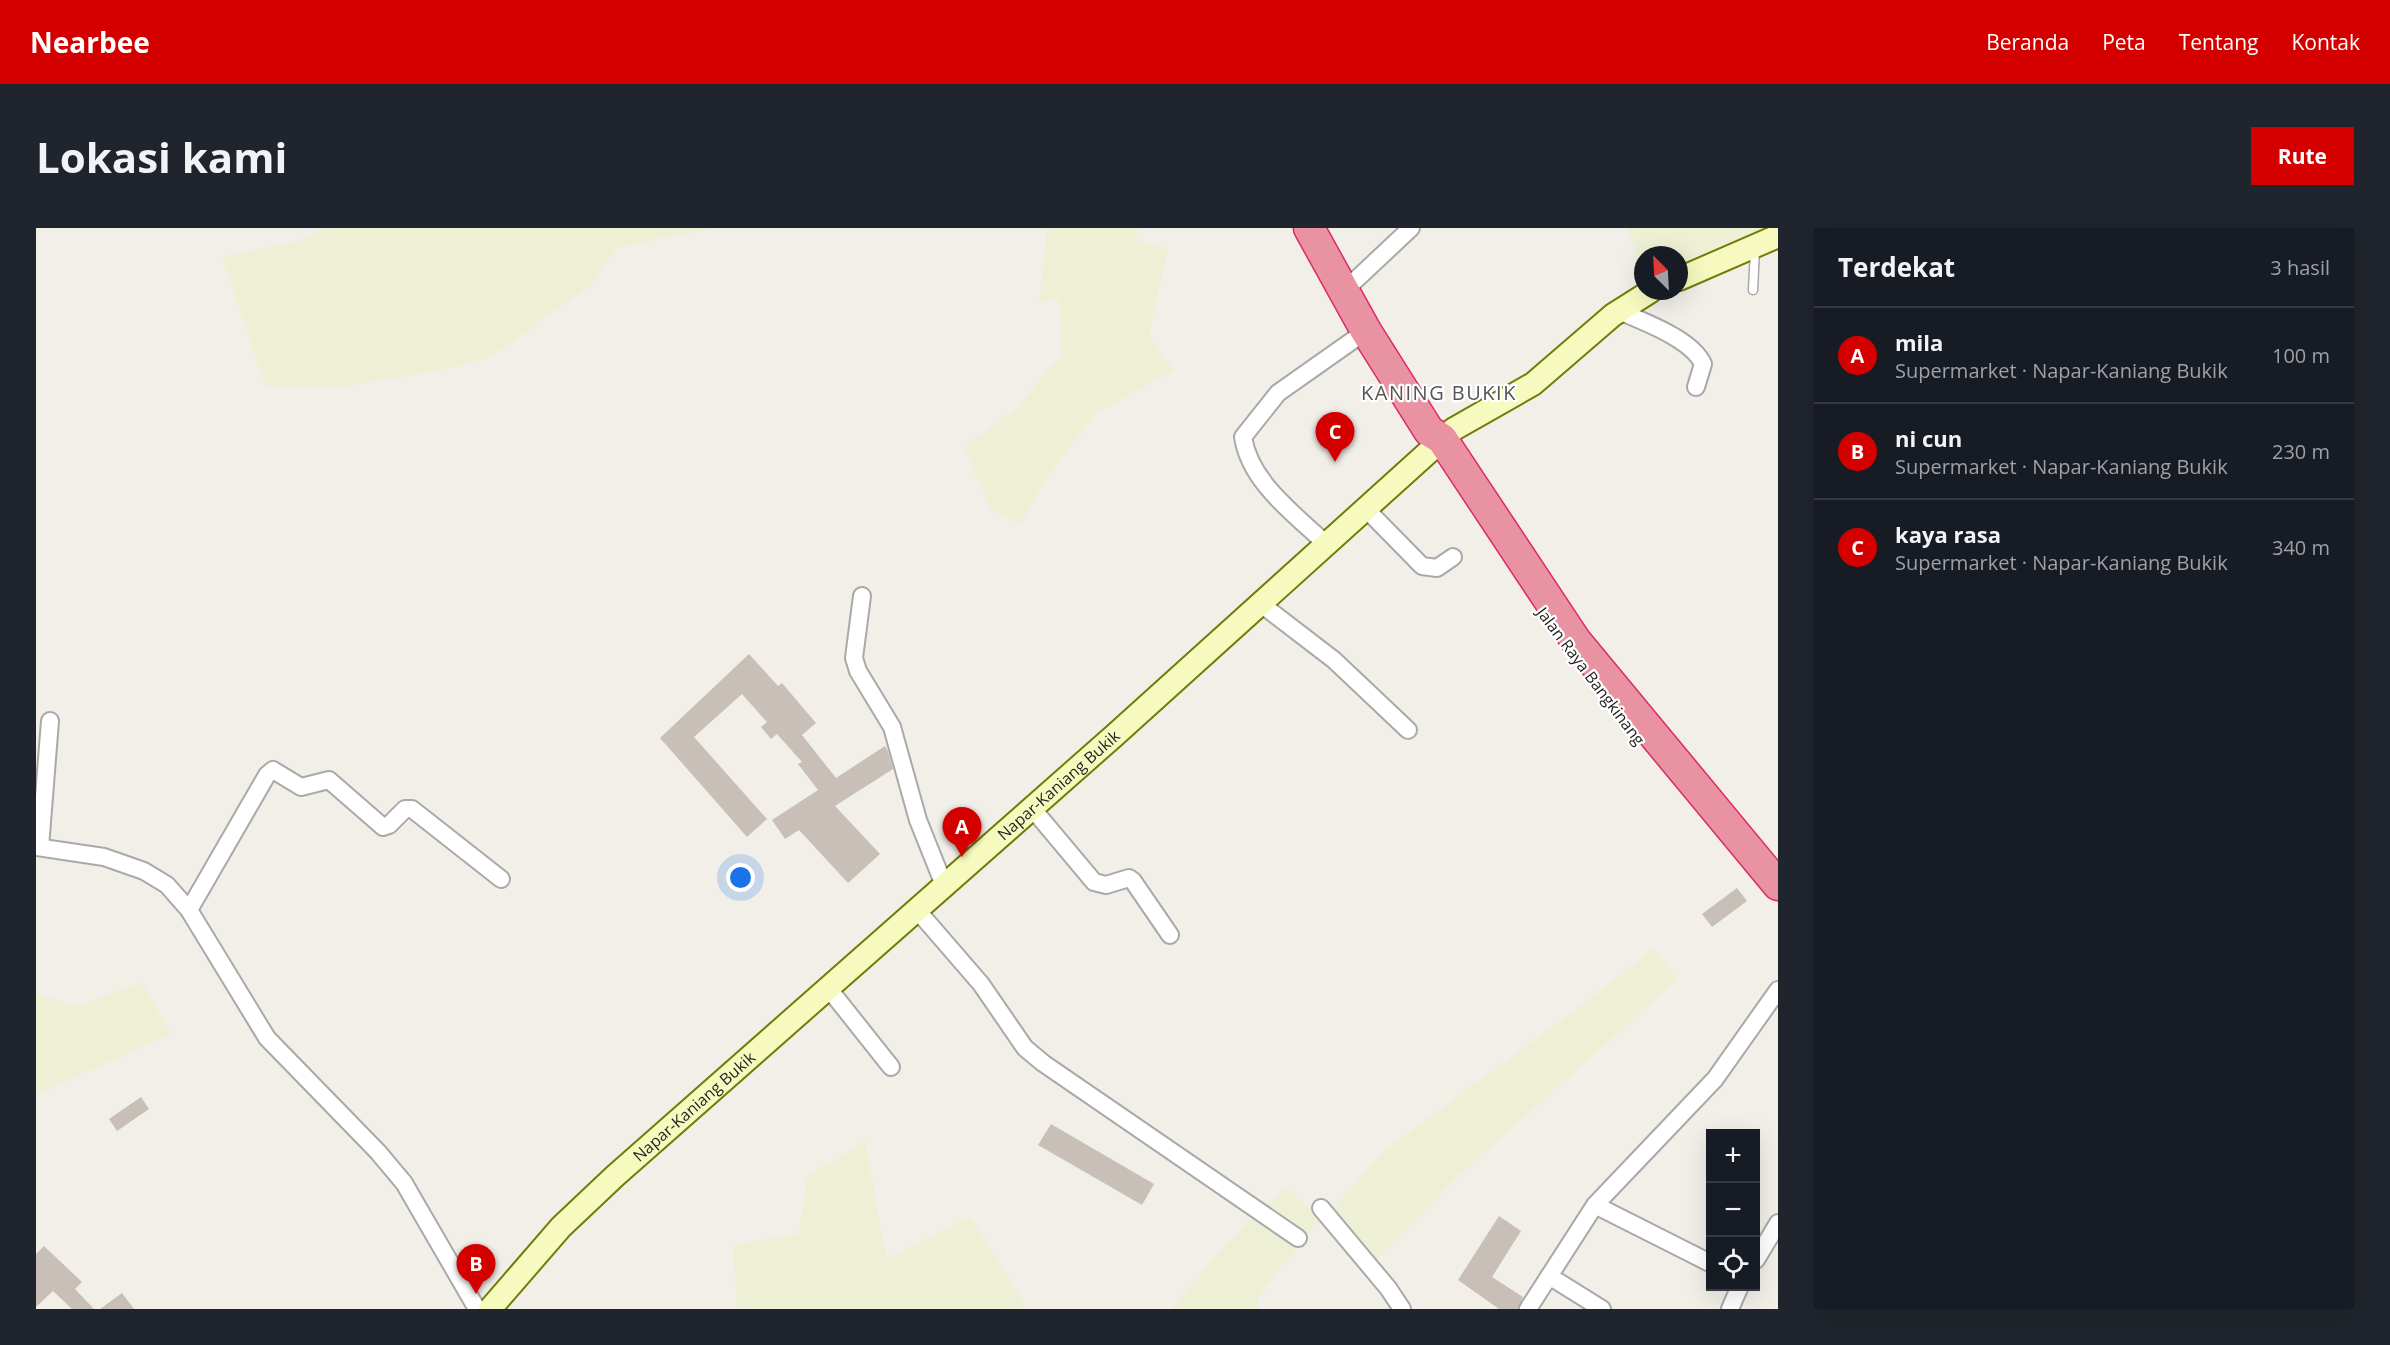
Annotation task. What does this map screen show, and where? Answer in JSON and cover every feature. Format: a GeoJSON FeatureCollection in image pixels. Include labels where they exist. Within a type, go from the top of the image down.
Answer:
{"type":"FeatureCollection","features":[{"type":"Feature","properties":{"kind":"highway","name":"Jalan Raya Bangkinang"},"geometry":{"type":"LineString","coordinates":[[1309,228],[1366,331],[1566,648],[1773,889]]}},
{"type":"Feature","properties":{"kind":"street"},"geometry":{"type":"LineString","coordinates":[[1345,290],[1411,228]]}},
{"type":"Feature","properties":{"kind":"street"},"geometry":{"type":"LineString","coordinates":[[1688,275],[1778,236]]}},
{"type":"Feature","properties":{"kind":"street","name":"Napar-Kaniang Bukik"},"geometry":{"type":"LineString","coordinates":[[490,1309],[539,1251],[615,1176],[829,989],[1367,510],[1434,440],[1533,384],[1619,311],[1637,300]]}},
{"type":"Feature","properties":{"kind":"street"},"geometry":{"type":"LineString","coordinates":[[1619,311],[1661,329],[1697,355],[1703,364],[1696,387]]}},
{"type":"Feature","properties":{"kind":"street"},"geometry":{"type":"LineString","coordinates":[[1327,545],[1265,484],[1250,463],[1243,437],[1278,393],[1366,331]]}},
{"type":"Feature","properties":{"kind":"street"},"geometry":{"type":"LineString","coordinates":[[1367,510],[1422,566],[1429,569],[1437,568],[1453,556]]}},
{"type":"Feature","properties":{"kind":"street"},"geometry":{"type":"LineString","coordinates":[[862,596],[854,658],[858,671],[892,727],[918,820],[944,885]]}},
{"type":"Feature","properties":{"kind":"street"},"geometry":{"type":"LineString","coordinates":[[1262,604],[1334,660],[1408,730]]}},
{"type":"Feature","properties":{"kind":"street"},"geometry":{"type":"LineString","coordinates":[[50,721],[38,847],[104,857],[144,871],[167,885],[189,910],[267,1038],[378,1152],[404,1183],[477,1309]]}},
{"type":"Feature","properties":{"kind":"street"},"geometry":{"type":"LineString","coordinates":[[189,910],[267,775],[273,770],[301,786],[329,780],[383,827],[389,825],[405,809],[412,809],[501,879]]}},
{"type":"Feature","properties":{"kind":"street"},"geometry":{"type":"LineString","coordinates":[[1032,808],[1094,882],[1106,885],[1123,878],[1133,881],[1170,935]]}},
{"type":"Feature","properties":{"kind":"street"},"geometry":{"type":"LineString","coordinates":[[917,910],[981,984],[1025,1048],[1043,1063],[1298,1238]]}},
{"type":"Feature","properties":{"kind":"street"},"geometry":{"type":"LineString","coordinates":[[829,989],[891,1066]]}},
{"type":"Feature","properties":{"kind":"street"},"geometry":{"type":"LineString","coordinates":[[1528,1309],[1595,1205],[1715,1079],[1778,990]]}},
{"type":"Feature","properties":{"kind":"street"},"geometry":{"type":"LineString","coordinates":[[1595,1205],[1706,1261]]}},
{"type":"Feature","properties":{"kind":"street"},"geometry":{"type":"LineString","coordinates":[[1321,1208],[1388,1288],[1402,1309]]}},
{"type":"Feature","properties":{"kind":"street"},"geometry":{"type":"LineString","coordinates":[[1760,1252],[1778,1223]]}},
{"type":"Feature","properties":{"kind":"street"},"geometry":{"type":"LineString","coordinates":[[1549,1276],[1602,1309]]}},
{"type":"Feature","properties":{"kind":"street"},"geometry":{"type":"LineString","coordinates":[[1730,1309],[1738,1291]]}},
{"type":"Feature","properties":{"kind":"lane"},"geometry":{"type":"LineString","coordinates":[[1753,290],[1755,246]]}},
{"type":"Feature","properties":{"kind":"green space"},"geometry":{"type":"Polygon","coordinates":[[[323,228],[712,228],[618,247],[590,286],[489,358],[449,368],[339,388],[265,386],[222,257],[300,241],[323,228]]]}},
{"type":"Feature","properties":{"kind":"green space"},"geometry":{"type":"Polygon","coordinates":[[[1047,228],[1137,228],[1137,240],[1168,249],[1149,335],[1174,370],[1095,414],[1045,480],[1020,526],[990,508],[964,447],[1018,407],[1061,354],[1060,298],[1039,304],[1047,228]]]}},
{"type":"Feature","properties":{"kind":"green space"},"geometry":{"type":"Polygon","coordinates":[[[1628,228],[1778,228],[1688,274],[1688,246],[1634,246],[1634,248],[1628,228]]]}},
{"type":"Feature","properties":{"kind":"green space"},"geometry":{"type":"Polygon","coordinates":[[[1654,948],[1678,979],[1455,1179],[1370,1268],[1328,1215],[1381,1153],[1579,1007],[1654,948]]]}},
{"type":"Feature","properties":{"kind":"green space"},"geometry":{"type":"Polygon","coordinates":[[[142,982],[171,1034],[36,1095],[36,993],[77,1007],[142,982]]]}},
{"type":"Feature","properties":{"kind":"green space"},"geometry":{"type":"Polygon","coordinates":[[[865,1141],[887,1259],[971,1217],[1023,1301],[1024,1309],[737,1309],[733,1245],[799,1234],[807,1177],[865,1141]]]}},
{"type":"Feature","properties":{"kind":"green space"},"geometry":{"type":"Polygon","coordinates":[[[1288,1187],[1320,1218],[1257,1299],[1259,1309],[1171,1309],[1218,1253],[1259,1211],[1288,1187]]]}},
{"type":"Feature","properties":{"kind":"building"},"geometry":{"type":"Polygon","coordinates":[[[749,654],[778,686],[782,683],[816,723],[802,735],[836,778],[885,746],[888,751],[893,769],[835,806],[880,854],[848,883],[799,830],[785,839],[772,820],[818,790],[798,764],[802,762],[777,734],[771,739],[761,727],[767,722],[742,694],[694,737],[767,819],[747,837],[660,738],[749,654]]]}},
{"type":"Feature","properties":{"kind":"building"},"geometry":{"type":"Polygon","coordinates":[[[1737,888],[1747,901],[1712,927],[1702,914],[1737,888]]]}},
{"type":"Feature","properties":{"kind":"building"},"geometry":{"type":"Polygon","coordinates":[[[141,1097],[149,1109],[117,1131],[109,1119],[141,1097]]]}},
{"type":"Feature","properties":{"kind":"building"},"geometry":{"type":"Polygon","coordinates":[[[1051,1124],[1154,1184],[1142,1205],[1038,1145],[1051,1124]]]}},
{"type":"Feature","properties":{"kind":"building"},"geometry":{"type":"Polygon","coordinates":[[[1499,1216],[1521,1231],[1492,1277],[1523,1297],[1518,1309],[1499,1309],[1458,1280],[1499,1216]]]}},
{"type":"Feature","properties":{"kind":"building"},"geometry":{"type":"Polygon","coordinates":[[[44,1246],[82,1282],[75,1289],[94,1309],[72,1309],[53,1291],[36,1307],[36,1254],[44,1246]]]}},
{"type":"Feature","properties":{"kind":"building"},"geometry":{"type":"Polygon","coordinates":[[[122,1293],[134,1309],[100,1309],[122,1293]]]}},
{"type":"Feature","properties":{"kind":"place","name":"kaya rasa"},"geometry":{"type":"Point","coordinates":[1335,462]}},
{"type":"Feature","properties":{"kind":"place","name":"mila"},"geometry":{"type":"Point","coordinates":[962,857]}},
{"type":"Feature","properties":{"kind":"place","name":"ni cun"},"geometry":{"type":"Point","coordinates":[476,1294]}},
{"type":"Feature","properties":{"kind":"district","name":"KANING BUKIK"},"geometry":{"type":"Point","coordinates":[1439,392]}}]}
